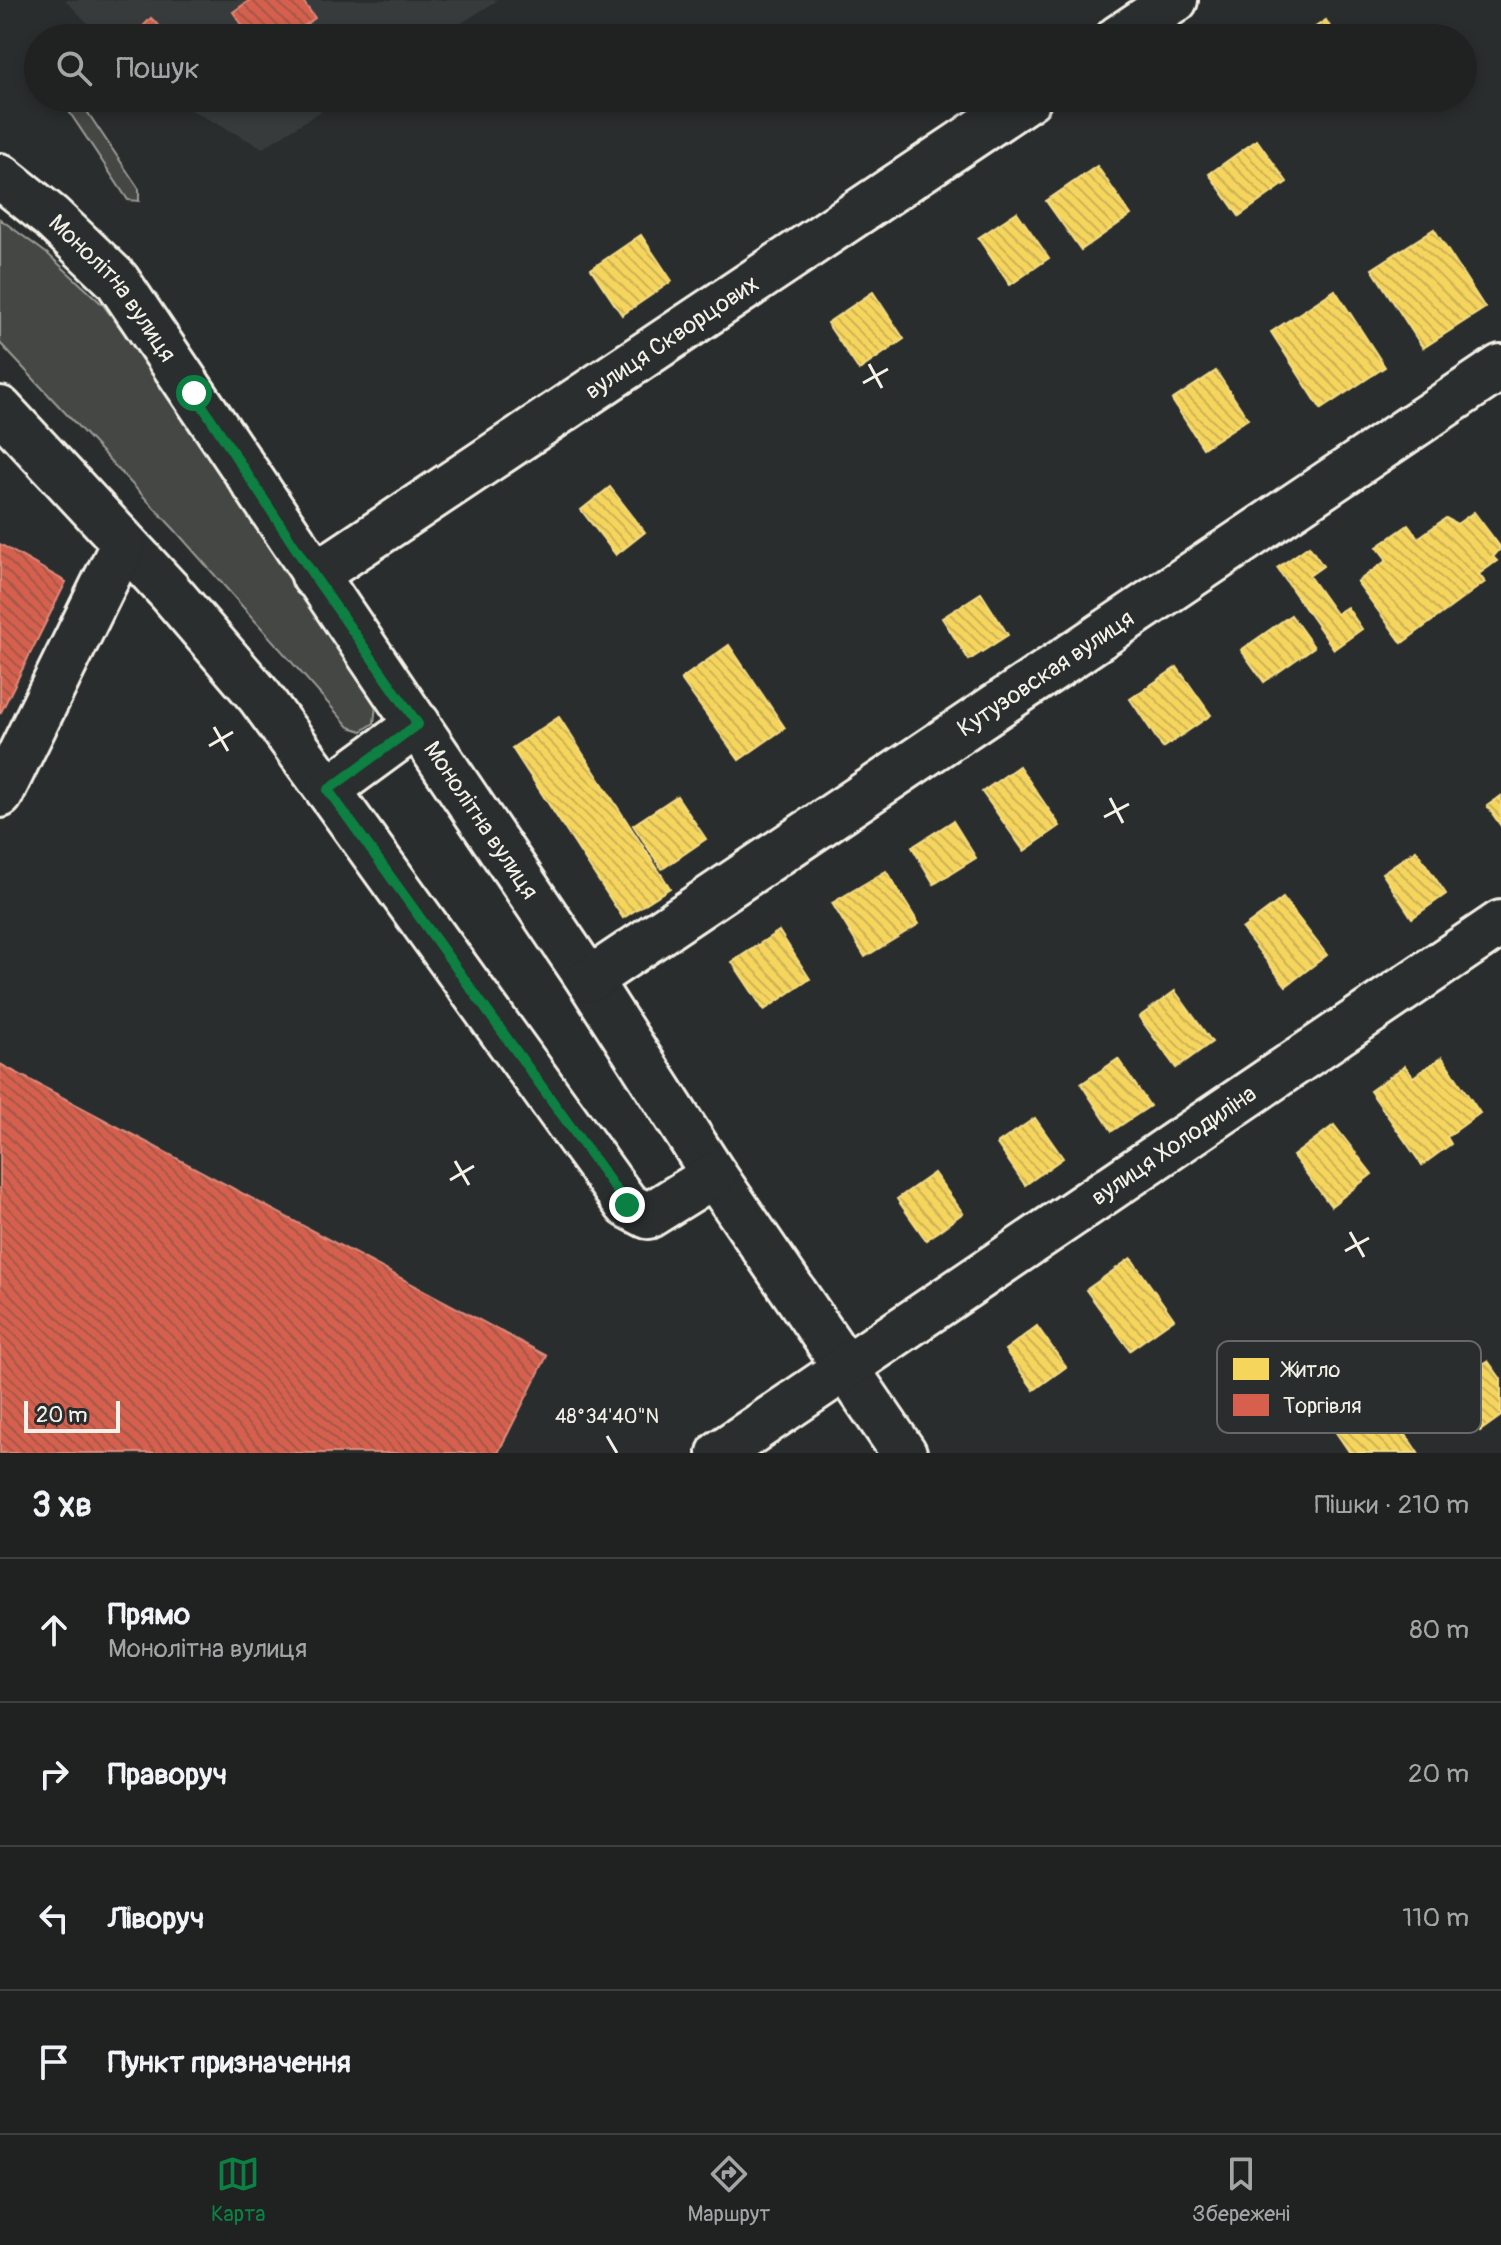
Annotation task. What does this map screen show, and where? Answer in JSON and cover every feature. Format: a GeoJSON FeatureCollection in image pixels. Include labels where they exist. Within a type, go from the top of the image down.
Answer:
{"type":"FeatureCollection","features":[{"type":"Feature","properties":{"kind":"street"},"geometry":{"type":"LineString","coordinates":[[1139,24],[1175,0]]}},
{"type":"Feature","properties":{"kind":"street","name":"вулиця Скворцових"},"geometry":{"type":"LineString","coordinates":[[314,576],[1008,112]]}},
{"type":"Feature","properties":{"kind":"street","name":"Монолітна вулиця"},"geometry":{"type":"LineString","coordinates":[[0,176],[70,233],[117,280],[589,980],[714,1175],[904,1453]]}},
{"type":"Feature","properties":{"kind":"street","name":"Кутузовская вулиця"},"geometry":{"type":"LineString","coordinates":[[589,980],[1501,367]]}},
{"type":"Feature","properties":{"kind":"street"},"geometry":{"type":"LineString","coordinates":[[0,409],[123,545],[169,591],[260,697],[627,1205],[648,1216],[714,1175]]}},
{"type":"Feature","properties":{"kind":"street"},"geometry":{"type":"LineString","coordinates":[[0,795],[123,545]]}},
{"type":"Feature","properties":{"kind":"street"},"geometry":{"type":"LineString","coordinates":[[328,790],[418,724]]}},
{"type":"Feature","properties":{"kind":"street","name":"вулиця Холодиліна"},"geometry":{"type":"LineString","coordinates":[[720,1453],[1501,923]]}},
{"type":"Feature","properties":{"kind":"shaded area"},"geometry":{"type":"Polygon","coordinates":[[[65,0],[498,0],[460,24],[88,24],[65,0]]]}},
{"type":"Feature","properties":{"kind":"shaded area"},"geometry":{"type":"Polygon","coordinates":[[[69,112],[87,112],[139,189],[139,201],[128,200],[69,112]]]}},
{"type":"Feature","properties":{"kind":"shaded area"},"geometry":{"type":"Polygon","coordinates":[[[195,112],[320,112],[263,148],[195,112]]]}},
{"type":"Feature","properties":{"kind":"shaded area"},"geometry":{"type":"Polygon","coordinates":[[[0,219],[49,255],[103,305],[151,369],[376,705],[374,723],[362,731],[349,727],[174,529],[0,343],[0,219]]]}},
{"type":"Feature","properties":{"kind":"building: Житло"},"geometry":{"type":"Polygon","coordinates":[[[1257,140],[1287,182],[1239,216],[1209,174],[1257,140]]]}},
{"type":"Feature","properties":{"kind":"building: Житло"},"geometry":{"type":"Polygon","coordinates":[[[1097,166],[1131,215],[1081,250],[1046,201],[1097,166]]]}},
{"type":"Feature","properties":{"kind":"building: Житло"},"geometry":{"type":"Polygon","coordinates":[[[1017,212],[1049,258],[1010,285],[978,238],[1017,212]]]}},
{"type":"Feature","properties":{"kind":"building: Житло"},"geometry":{"type":"Polygon","coordinates":[[[1434,229],[1485,308],[1423,348],[1372,269],[1434,229]]]}},
{"type":"Feature","properties":{"kind":"building: Житло"},"geometry":{"type":"Polygon","coordinates":[[[641,235],[672,281],[622,315],[591,269],[641,235]]]}},
{"type":"Feature","properties":{"kind":"building: Житло"},"geometry":{"type":"Polygon","coordinates":[[[1335,290],[1385,367],[1321,409],[1271,332],[1335,290]]]}},
{"type":"Feature","properties":{"kind":"building: Житло"},"geometry":{"type":"Polygon","coordinates":[[[873,292],[904,339],[859,370],[827,323],[873,292]]]}},
{"type":"Feature","properties":{"kind":"building: Житло"},"geometry":{"type":"Polygon","coordinates":[[[1216,371],[1248,419],[1203,448],[1172,400],[1216,371]]]}},
{"type":"Feature","properties":{"kind":"building: Житло"},"geometry":{"type":"Polygon","coordinates":[[[610,487],[645,532],[616,555],[581,510],[610,487]]]}},
{"type":"Feature","properties":{"kind":"building: Житло"},"geometry":{"type":"Polygon","coordinates":[[[1474,512],[1501,548],[1493,557],[1497,561],[1479,574],[1485,582],[1402,643],[1357,582],[1387,560],[1377,547],[1408,525],[1418,538],[1446,518],[1457,524],[1474,512]]]}},
{"type":"Feature","properties":{"kind":"building: Житло"},"geometry":{"type":"Polygon","coordinates":[[[1309,546],[1323,566],[1309,576],[1336,614],[1347,607],[1362,629],[1334,649],[1277,568],[1309,546]]]}},
{"type":"Feature","properties":{"kind":"building: Житло"},"geometry":{"type":"Polygon","coordinates":[[[981,593],[1008,635],[969,660],[942,618],[981,593]]]}},
{"type":"Feature","properties":{"kind":"building: Житло"},"geometry":{"type":"Polygon","coordinates":[[[1291,615],[1314,647],[1264,682],[1241,650],[1291,615]]]}},
{"type":"Feature","properties":{"kind":"building: Житло"},"geometry":{"type":"Polygon","coordinates":[[[729,645],[785,728],[739,760],[681,679],[729,645]]]}},
{"type":"Feature","properties":{"kind":"building: Житло"},"geometry":{"type":"Polygon","coordinates":[[[1177,667],[1211,715],[1163,748],[1130,699],[1177,667]]]}},
{"type":"Feature","properties":{"kind":"building: Житло"},"geometry":{"type":"Polygon","coordinates":[[[559,717],[670,888],[623,918],[512,748],[559,717]]]}},
{"type":"Feature","properties":{"kind":"building: Житло"},"geometry":{"type":"Polygon","coordinates":[[[1019,766],[1060,826],[1024,851],[982,792],[1019,766]]]}},
{"type":"Feature","properties":{"kind":"building: Житло"},"geometry":{"type":"Polygon","coordinates":[[[677,796],[706,839],[662,869],[633,825],[677,796]]]}},
{"type":"Feature","properties":{"kind":"building: Житло"},"geometry":{"type":"Polygon","coordinates":[[[1501,796],[1501,826],[1487,806],[1501,796]]]}},
{"type":"Feature","properties":{"kind":"building: Житло"},"geometry":{"type":"Polygon","coordinates":[[[953,821],[976,858],[934,884],[912,847],[953,821]]]}},
{"type":"Feature","properties":{"kind":"building: Житло"},"geometry":{"type":"Polygon","coordinates":[[[1416,850],[1446,894],[1412,918],[1382,873],[1416,850]]]}},
{"type":"Feature","properties":{"kind":"building: Житло"},"geometry":{"type":"Polygon","coordinates":[[[886,871],[919,924],[865,957],[832,903],[886,871]]]}},
{"type":"Feature","properties":{"kind":"building: Житло"},"geometry":{"type":"Polygon","coordinates":[[[1283,898],[1327,955],[1286,986],[1242,929],[1283,898]]]}},
{"type":"Feature","properties":{"kind":"building: Житло"},"geometry":{"type":"Polygon","coordinates":[[[779,931],[810,979],[764,1010],[732,962],[779,931]]]}},
{"type":"Feature","properties":{"kind":"building: Житло"},"geometry":{"type":"Polygon","coordinates":[[[1175,991],[1212,1042],[1176,1068],[1139,1017],[1175,991]]]}},
{"type":"Feature","properties":{"kind":"building: Житло"},"geometry":{"type":"Polygon","coordinates":[[[1442,1057],[1480,1113],[1447,1137],[1451,1144],[1422,1165],[1370,1091],[1405,1066],[1413,1077],[1442,1057]]]}},
{"type":"Feature","properties":{"kind":"building: Житло"},"geometry":{"type":"Polygon","coordinates":[[[1118,1059],[1150,1106],[1112,1131],[1081,1084],[1118,1059]]]}},
{"type":"Feature","properties":{"kind":"building: Житло"},"geometry":{"type":"Polygon","coordinates":[[[1035,1118],[1063,1158],[1025,1185],[997,1144],[1035,1118]]]}},
{"type":"Feature","properties":{"kind":"building: Житло"},"geometry":{"type":"Polygon","coordinates":[[[1334,1125],[1372,1174],[1331,1206],[1293,1156],[1334,1125]]]}},
{"type":"Feature","properties":{"kind":"building: Житло"},"geometry":{"type":"Polygon","coordinates":[[[934,1173],[963,1213],[926,1240],[897,1199],[934,1173]]]}},
{"type":"Feature","properties":{"kind":"building: Житло"},"geometry":{"type":"Polygon","coordinates":[[[1131,1258],[1174,1319],[1130,1350],[1086,1290],[1131,1258]]]}},
{"type":"Feature","properties":{"kind":"building: Житло"},"geometry":{"type":"Polygon","coordinates":[[[1037,1326],[1066,1367],[1034,1390],[1005,1350],[1037,1326]]]}},
{"type":"Feature","properties":{"kind":"building: Житло"},"geometry":{"type":"Polygon","coordinates":[[[1488,1361],[1501,1379],[1501,1416],[1481,1430],[1481,1366],[1488,1361]]]}},
{"type":"Feature","properties":{"kind":"building: Житло"},"geometry":{"type":"Polygon","coordinates":[[[1336,1433],[1405,1433],[1418,1453],[1350,1453],[1336,1433]]]}},
{"type":"Feature","properties":{"kind":"building: Торгівля"},"geometry":{"type":"Polygon","coordinates":[[[250,0],[302,0],[315,18],[307,24],[241,24],[233,12],[250,0]]]}},
{"type":"Feature","properties":{"kind":"building: Торгівля"},"geometry":{"type":"Polygon","coordinates":[[[0,544],[66,582],[0,714],[0,544]]]}},
{"type":"Feature","properties":{"kind":"building: Торгівля"},"geometry":{"type":"Polygon","coordinates":[[[0,1064],[547,1356],[498,1453],[0,1453],[0,1064]]]}},
{"type":"Feature","properties":{"kind":"route"},"geometry":{"type":"LineString","coordinates":[[194,393],[314,576],[418,724],[328,790],[627,1205]]}}]}
